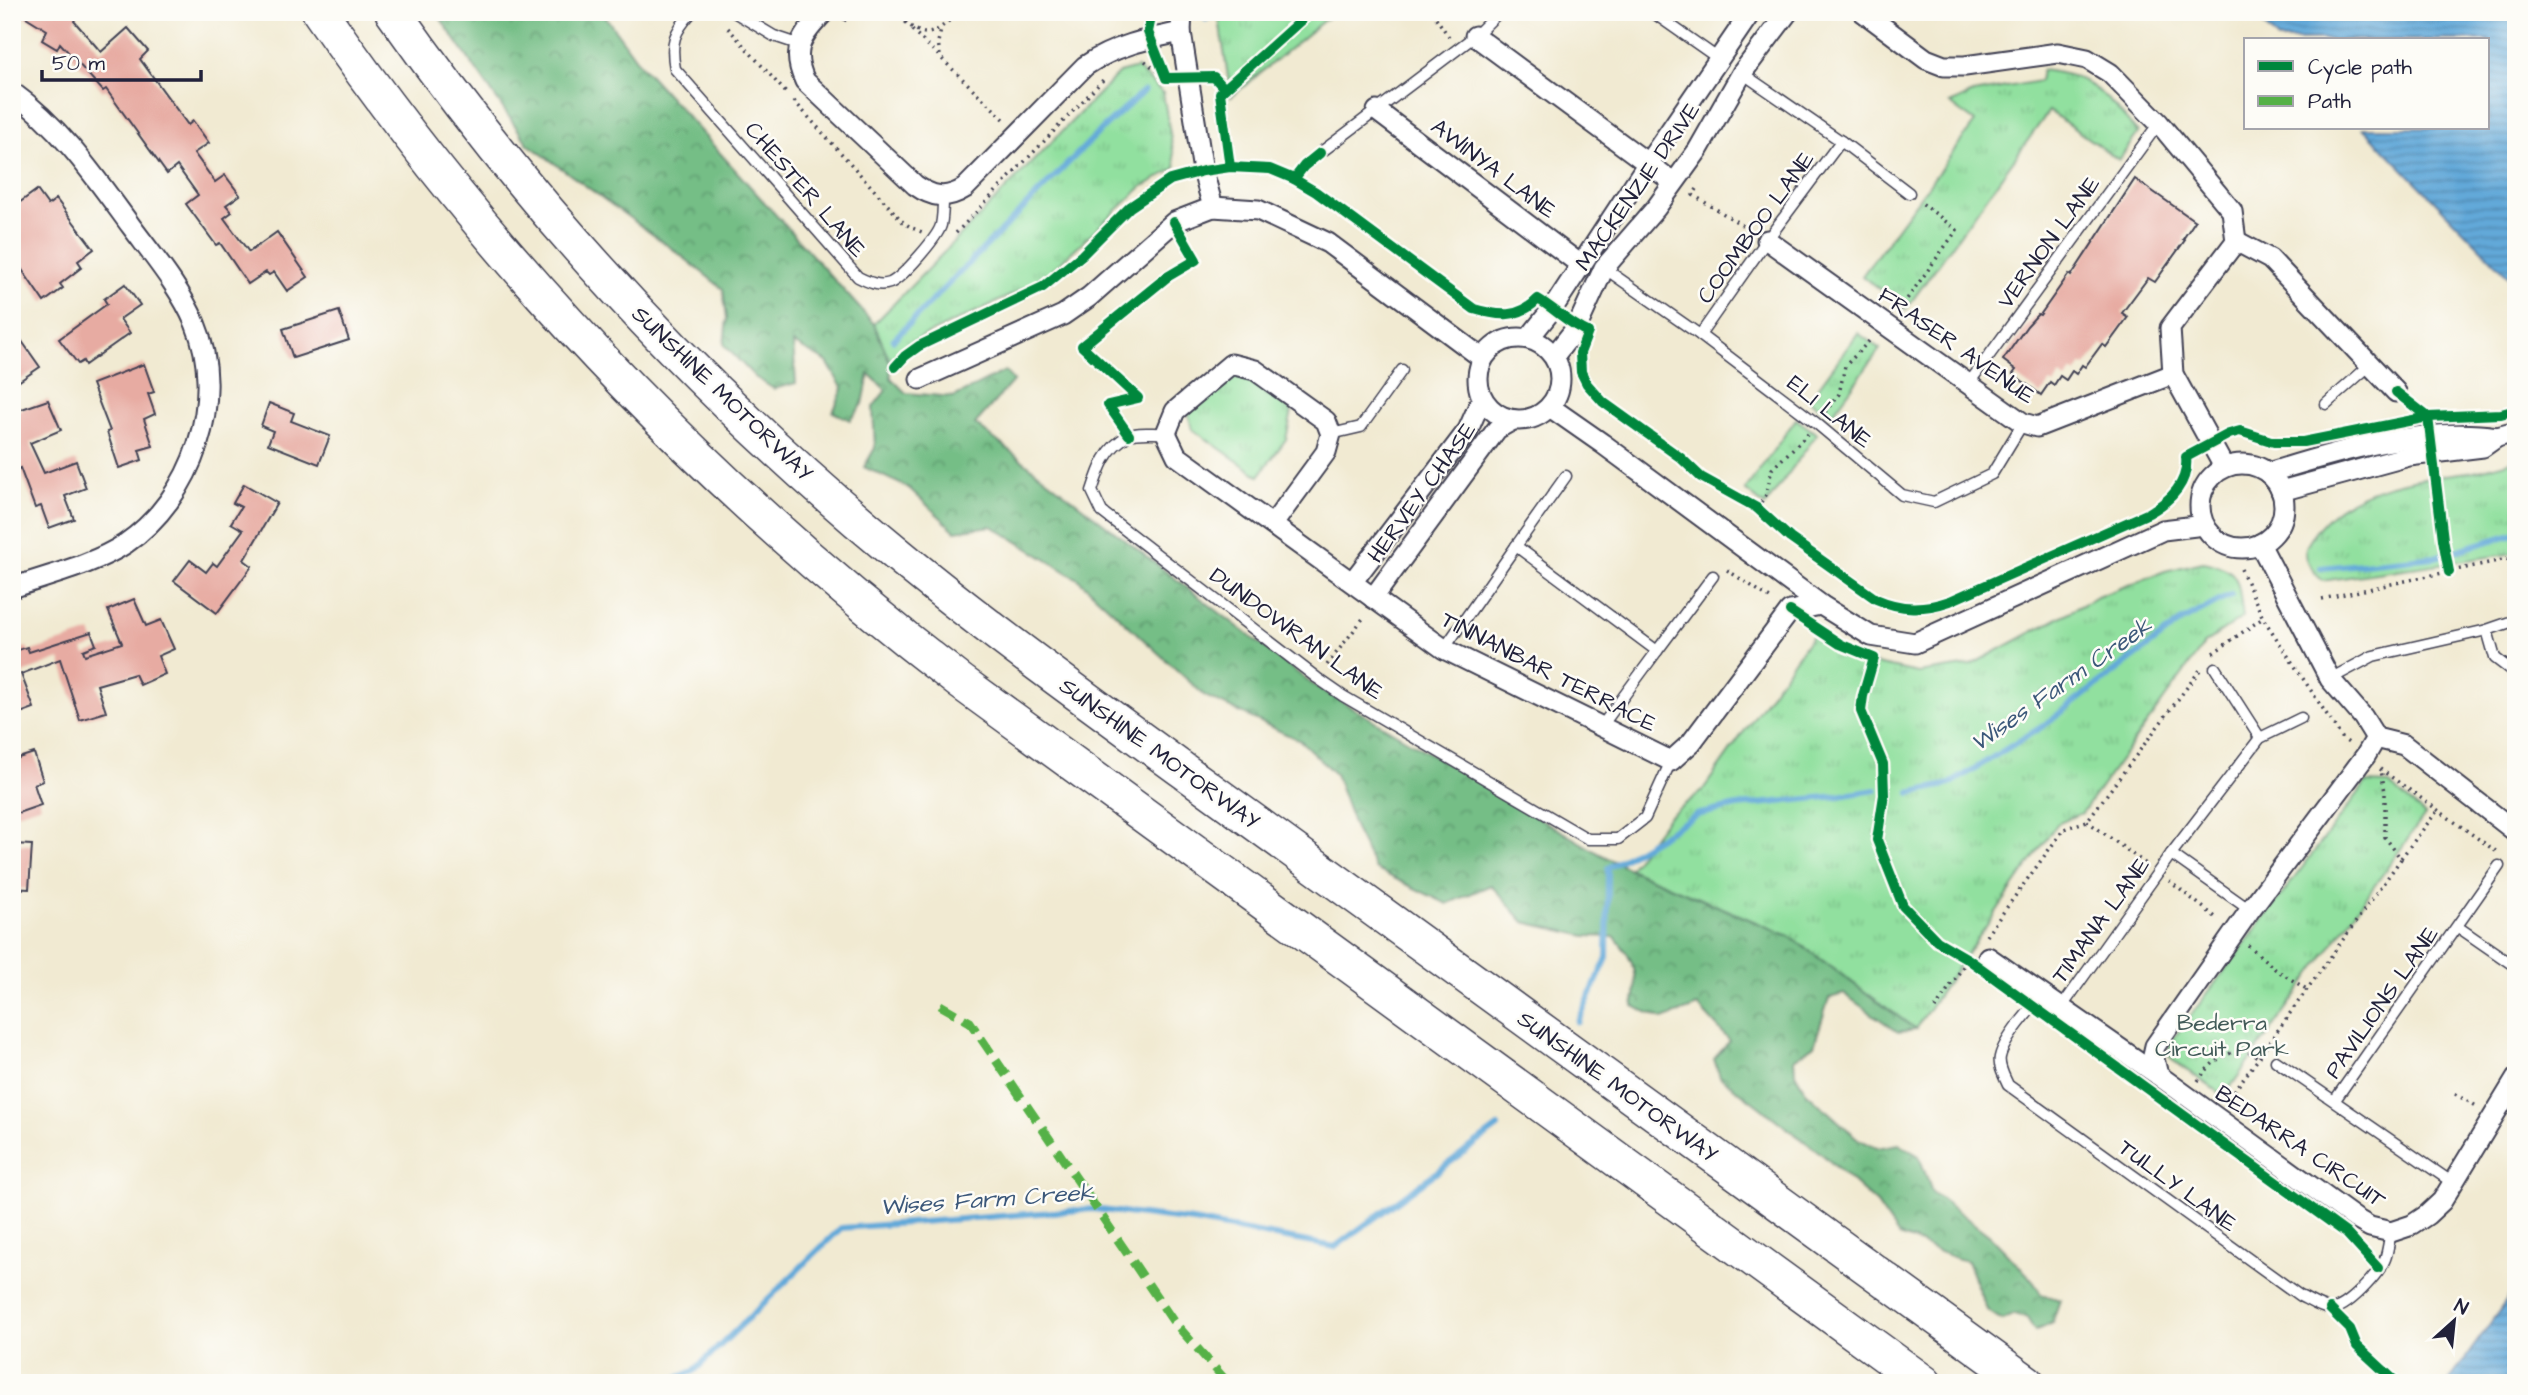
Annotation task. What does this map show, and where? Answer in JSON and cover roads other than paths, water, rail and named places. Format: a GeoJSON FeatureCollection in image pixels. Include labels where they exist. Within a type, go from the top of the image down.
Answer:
{"type":"FeatureCollection","features":[{"type":"Feature","properties":{"kind":"highway"},"geometry":{"type":"LineString","coordinates":[[320,12],[368,82],[488,232],[576,334],[661,422],[791,545],[961,682],[1924,1383]]}},
{"type":"Feature","properties":{"kind":"highway","name":"SUNSHINE MOTORWAY"},"geometry":{"type":"LineString","coordinates":[[393,12],[476,124],[539,201],[633,307],[781,453],[832,499],[955,600],[1056,677],[2027,1383]]}},
{"type":"Feature","properties":{"kind":"street"},"geometry":{"type":"LineString","coordinates":[[824,12],[798,44],[799,68],[805,81],[915,185],[928,194],[943,197],[954,195],[965,188],[1085,66],[1138,40],[1181,33]]}},
{"type":"Feature","properties":{"kind":"street"},"geometry":{"type":"LineString","coordinates":[[1182,12],[1181,33],[1188,78],[1203,171],[1213,207]]}},
{"type":"Feature","properties":{"kind":"street","name":"MACKENZIE DRIVE"},"geometry":{"type":"LineString","coordinates":[[1529,338],[1553,308],[1751,12]]}},
{"type":"Feature","properties":{"kind":"street","name":"MACKENZIE DRIVE"},"geometry":{"type":"LineString","coordinates":[[1554,356],[1577,327],[1604,268],[1656,208],[1698,150],[1742,73],[1788,12]]}},
{"type":"Feature","properties":{"kind":"street"},"geometry":{"type":"LineString","coordinates":[[1863,12],[1926,59],[1944,66],[1965,66],[2058,53],[2087,59],[2110,73],[2159,123],[2232,211],[2236,241],[2170,328],[2173,374],[2224,467]]}},
{"type":"Feature","properties":{"kind":"street"},"geometry":{"type":"LineString","coordinates":[[1475,36],[1673,182]]}},
{"type":"Feature","properties":{"kind":"street"},"geometry":{"type":"LineString","coordinates":[[12,92],[31,105],[71,145],[170,279],[195,324],[206,363],[207,410],[197,449],[172,496],[149,524],[126,543],[105,555],[12,588]]}},
{"type":"Feature","properties":{"kind":"street","name":"AWINYA LANE"},"geometry":{"type":"LineString","coordinates":[[1377,111],[1581,265]]}},
{"type":"Feature","properties":{"kind":"street"},"geometry":{"type":"LineString","coordinates":[[920,379],[1063,315],[1089,297],[1174,222],[1213,207],[1258,210],[1328,243],[1482,358]]}},
{"type":"Feature","properties":{"kind":"street","name":"FRASER AVENUE"},"geometry":{"type":"LineString","coordinates":[[1767,240],[2023,423],[2037,427],[2173,374]]}},
{"type":"Feature","properties":{"kind":"street"},"geometry":{"type":"LineString","coordinates":[[2236,241],[2270,259],[2396,392]]}},
{"type":"Feature","properties":{"kind":"street"},"geometry":{"type":"LineString","coordinates":[[1529,338],[1542,344],[1554,356],[1560,370],[1559,390],[1550,407],[1538,416],[1523,421],[1495,413],[1482,398],[1477,375],[1482,358],[1491,347],[1504,339],[1529,338]]}},
{"type":"Feature","properties":{"kind":"street"},"geometry":{"type":"LineString","coordinates":[[1166,433],[1175,411],[1231,364],[1255,370],[1326,421],[1331,434],[1326,452],[1273,524]]}},
{"type":"Feature","properties":{"kind":"street","name":"HERVEY CHASE"},"geometry":{"type":"LineString","coordinates":[[1353,581],[1468,430],[1482,398]]}},
{"type":"Feature","properties":{"kind":"street"},"geometry":{"type":"LineString","coordinates":[[1550,407],[1821,605],[1871,636],[1915,643],[2163,530],[2204,525]]}},
{"type":"Feature","properties":{"kind":"street","name":"HERVEY CHASE"},"geometry":{"type":"LineString","coordinates":[[1381,604],[1497,429],[1513,420]]}},
{"type":"Feature","properties":{"kind":"street","name":"TINNANBAR TERRACE"},"geometry":{"type":"LineString","coordinates":[[1166,433],[1177,456],[1444,649],[1671,761],[1691,743],[1790,611],[1821,605]]}},
{"type":"Feature","properties":{"kind":"street"},"geometry":{"type":"LineString","coordinates":[[2269,473],[2309,460],[2411,438],[2473,433],[2506,434]]}},
{"type":"Feature","properties":{"kind":"street"},"geometry":{"type":"LineString","coordinates":[[2281,491],[2409,456],[2483,447],[2506,434]]}},
{"type":"Feature","properties":{"kind":"street"},"geometry":{"type":"LineString","coordinates":[[2249,464],[2269,473],[2281,491],[2284,506],[2281,520],[2260,544],[2235,547],[2215,538],[2204,525],[2199,511],[2200,497],[2210,478],[2224,467],[2249,464]]}},
{"type":"Feature","properties":{"kind":"street"},"geometry":{"type":"LineString","coordinates":[[2260,544],[2330,680],[2363,717],[2376,738],[2404,745],[2516,832]]}},
{"type":"Feature","properties":{"kind":"street"},"geometry":{"type":"LineString","coordinates":[[2158,1075],[2153,1055],[2155,1046],[2250,909],[2376,738]]}},
{"type":"Feature","properties":{"kind":"street","name":"BEDARRA CIRCUIT"},"geometry":{"type":"LineString","coordinates":[[1974,955],[2043,996],[2158,1075],[2356,1219],[2370,1227],[2391,1232],[2412,1225],[2442,1201],[2516,1079]]}},
{"type":"Feature","properties":{"kind":"lane","name":"CHESTER LANE"},"geometry":{"type":"LineString","coordinates":[[692,12],[677,29],[672,54],[676,69],[858,277],[870,283],[890,283],[897,279],[936,237],[941,226],[943,197]]}},
{"type":"Feature","properties":{"kind":"lane"},"geometry":{"type":"LineString","coordinates":[[1320,153],[1475,36],[1499,12]]}},
{"type":"Feature","properties":{"kind":"lane"},"geometry":{"type":"LineString","coordinates":[[1652,12],[1719,59]]}},
{"type":"Feature","properties":{"kind":"lane"},"geometry":{"type":"LineString","coordinates":[[730,16],[798,44]]}},
{"type":"Feature","properties":{"kind":"lane","name":"COOMBOO LANE"},"geometry":{"type":"LineString","coordinates":[[1742,73],[1841,141],[1909,193]]}},
{"type":"Feature","properties":{"kind":"lane","name":"VERNON LANE"},"geometry":{"type":"LineString","coordinates":[[1969,383],[2159,123]]}},
{"type":"Feature","properties":{"kind":"lane","name":"COOMBOO LANE"},"geometry":{"type":"LineString","coordinates":[[1700,335],[1841,141]]}},
{"type":"Feature","properties":{"kind":"lane","name":"ELI LANE"},"geometry":{"type":"LineString","coordinates":[[1604,268],[1700,335],[1816,423],[1902,495],[1934,502],[1992,474],[2023,423]]}},
{"type":"Feature","properties":{"kind":"lane"},"geometry":{"type":"LineString","coordinates":[[2326,404],[2370,365]]}},
{"type":"Feature","properties":{"kind":"lane"},"geometry":{"type":"LineString","coordinates":[[1331,434],[1361,427],[1402,370]]}},
{"type":"Feature","properties":{"kind":"lane","name":"DUNDOWRAN LANE"},"geometry":{"type":"LineString","coordinates":[[1166,433],[1129,435],[1111,449],[1100,465],[1092,491],[1102,512],[1317,678],[1588,839],[1618,839],[1645,818],[1671,761]]}},
{"type":"Feature","properties":{"kind":"lane"},"geometry":{"type":"LineString","coordinates":[[1444,649],[1566,476]]}},
{"type":"Feature","properties":{"kind":"lane"},"geometry":{"type":"LineString","coordinates":[[1516,546],[1657,650]]}},
{"type":"Feature","properties":{"kind":"lane"},"geometry":{"type":"LineString","coordinates":[[1600,728],[1713,576]]}},
{"type":"Feature","properties":{"kind":"lane"},"geometry":{"type":"LineString","coordinates":[[2330,680],[2373,656],[2487,631],[2516,621]]}},
{"type":"Feature","properties":{"kind":"lane"},"geometry":{"type":"LineString","coordinates":[[2487,631],[2495,658],[2516,674]]}},
{"type":"Feature","properties":{"kind":"lane"},"geometry":{"type":"LineString","coordinates":[[2215,668],[2260,738]]}},
{"type":"Feature","properties":{"kind":"lane","name":"TIMANA LANE"},"geometry":{"type":"LineString","coordinates":[[2060,1009],[2171,854],[2260,738],[2301,718]]}},
{"type":"Feature","properties":{"kind":"lane","name":"TIMANA LANE"},"geometry":{"type":"LineString","coordinates":[[2171,854],[2250,909]]}},
{"type":"Feature","properties":{"kind":"lane","name":"PAVILIONS LANE"},"geometry":{"type":"LineString","coordinates":[[2335,1100],[2499,866]]}},
{"type":"Feature","properties":{"kind":"lane","name":"PAVILIONS LANE"},"geometry":{"type":"LineString","coordinates":[[2458,927],[2516,967]]}},
{"type":"Feature","properties":{"kind":"lane","name":"TULLY LANE"},"geometry":{"type":"LineString","coordinates":[[2043,996],[2004,1046],[1999,1060],[2008,1085],[2300,1296],[2330,1309],[2339,1308],[2349,1302],[2385,1259],[2391,1232]]}},
{"type":"Feature","properties":{"kind":"lane","name":"PAVILIONS LANE"},"geometry":{"type":"LineString","coordinates":[[2276,1060],[2453,1183]]}},
{"type":"Feature","properties":{"kind":"water"},"geometry":{"type":"Polygon","coordinates":[[[2251,12],[2516,12],[2516,284],[2365,130],[2490,130],[2490,38],[2276,38],[2251,12]]]}},
{"type":"Feature","properties":{"kind":"water"},"geometry":{"type":"Polygon","coordinates":[[[2516,1287],[2516,1383],[2449,1383],[2450,1380],[2516,1287]]]}},
{"type":"Feature","properties":{"kind":"waterway"},"geometry":{"type":"LineString","coordinates":[[1206,19],[1216,12]]}},
{"type":"Feature","properties":{"kind":"waterway"},"geometry":{"type":"LineString","coordinates":[[893,340],[1102,129],[1144,91]]}},
{"type":"Feature","properties":{"kind":"waterway","name":"Wises Farm Creek"},"geometry":{"type":"LineString","coordinates":[[2321,568],[2435,557],[2516,533]]}},
{"type":"Feature","properties":{"kind":"waterway","name":"Wises Farm Creek"},"geometry":{"type":"LineString","coordinates":[[1910,793],[1950,784],[2043,726],[2182,621],[2231,595]]}},
{"type":"Feature","properties":{"kind":"waterway","name":"Wises Farm Creek"},"geometry":{"type":"LineString","coordinates":[[1578,1022],[1607,958],[1608,868],[1696,815],[1737,806],[1876,790]]}},
{"type":"Feature","properties":{"kind":"waterway","name":"Wises Farm Creek"},"geometry":{"type":"LineString","coordinates":[[665,1383],[694,1371],[841,1228],[1093,1209],[1193,1221],[1335,1247],[1498,1127]]}},
{"type":"Feature","properties":{"kind":"park label","name":"Bederra Circuit Park"},"geometry":{"type":"Point","coordinates":[2222,1035]}}]}
